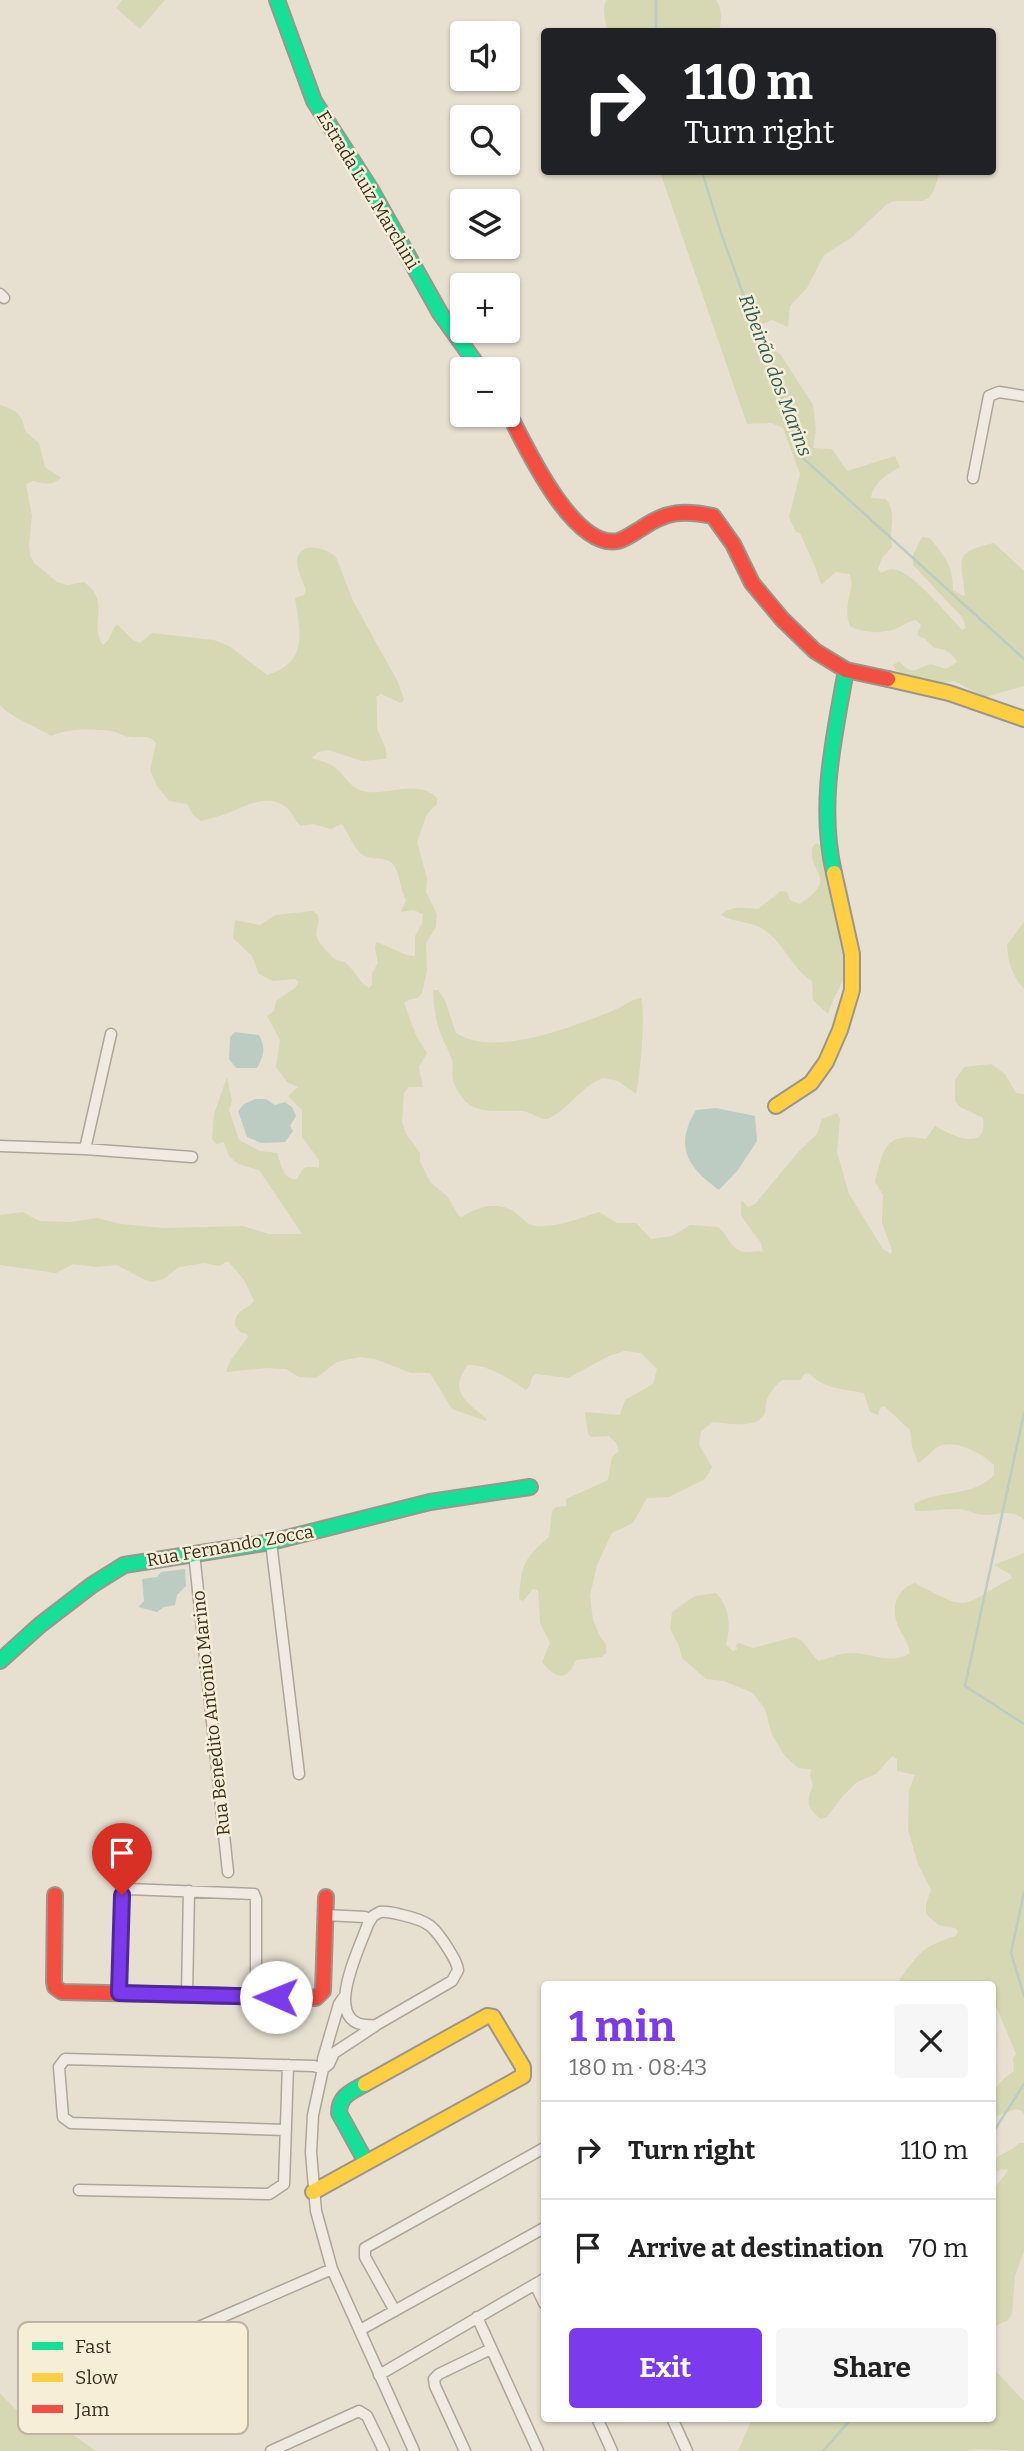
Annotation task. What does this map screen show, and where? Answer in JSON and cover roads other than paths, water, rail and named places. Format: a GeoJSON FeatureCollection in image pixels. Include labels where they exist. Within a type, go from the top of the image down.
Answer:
{"type":"FeatureCollection","features":[{"type":"Feature","properties":{"kind":"street","name":"Estrada Luiz Marchini"},"geometry":{"type":"LineString","coordinates":[[277,0],[314,100],[370,188],[440,313],[471,357]]}},
{"type":"Feature","properties":{"kind":"street"},"geometry":{"type":"LineString","coordinates":[[973,478],[989,396],[999,392],[1024,396]]}},
{"type":"Feature","properties":{"kind":"street"},"geometry":{"type":"LineString","coordinates":[[516,427],[551,491],[587,534],[603,542],[616,541],[671,513],[713,516],[733,544],[752,583],[782,619],[815,651],[846,670],[949,693],[1024,719]]}},
{"type":"Feature","properties":{"kind":"street"},"geometry":{"type":"LineString","coordinates":[[776,1106],[811,1083],[826,1062],[840,1030],[852,990],[852,954],[828,848],[826,814],[828,773],[846,670]]}},
{"type":"Feature","properties":{"kind":"street"},"geometry":{"type":"LineString","coordinates":[[85,1149],[111,1034]]}},
{"type":"Feature","properties":{"kind":"street"},"geometry":{"type":"LineString","coordinates":[[0,1146],[192,1157]]}},
{"type":"Feature","properties":{"kind":"street","name":"Rua Fernando Zocca"},"geometry":{"type":"LineString","coordinates":[[0,1661],[50,1617],[124,1565],[271,1542],[430,1502],[530,1487]]}},
{"type":"Feature","properties":{"kind":"street"},"geometry":{"type":"LineString","coordinates":[[271,1542],[299,1773]]}},
{"type":"Feature","properties":{"kind":"street","name":"Rua Benedito Antonio Marino"},"geometry":{"type":"LineString","coordinates":[[194,1553],[228,1872]]}},
{"type":"Feature","properties":{"kind":"street"},"geometry":{"type":"LineString","coordinates":[[119,1993],[124,1892],[128,1889],[253,1893],[256,1996]]}},
{"type":"Feature","properties":{"kind":"street"},"geometry":{"type":"LineString","coordinates":[[187,1995],[190,1891]]}},
{"type":"Feature","properties":{"kind":"street"},"geometry":{"type":"LineString","coordinates":[[55,1895],[55,1987],[62,1992],[316,1998],[321,1996],[323,1991],[326,1897]]}},
{"type":"Feature","properties":{"kind":"street"},"geometry":{"type":"LineString","coordinates":[[323,2069],[329,2064],[334,2053],[452,1981],[457,1974],[457,1967],[437,1931],[423,1920],[383,1911],[370,1920],[344,1998],[339,2004],[323,2059],[312,2133],[313,2192],[320,2231],[332,2269],[414,2451]]}},
{"type":"Feature","properties":{"kind":"street"},"geometry":{"type":"LineString","coordinates":[[325,1915],[365,1917],[370,1920]]}},
{"type":"Feature","properties":{"kind":"street"},"geometry":{"type":"LineString","coordinates":[[344,1998],[346,2012],[351,2018],[362,2025],[376,2025]]}},
{"type":"Feature","properties":{"kind":"street"},"geometry":{"type":"LineString","coordinates":[[313,2192],[523,2076],[523,2067],[493,2017],[487,2016],[344,2096],[339,2105],[339,2113],[366,2162]]}},
{"type":"Feature","properties":{"kind":"street"},"geometry":{"type":"LineString","coordinates":[[286,2130],[71,2123],[63,2117],[59,2067],[65,2059],[314,2066],[323,2069]]}},
{"type":"Feature","properties":{"kind":"street"},"geometry":{"type":"LineString","coordinates":[[79,2190],[269,2194],[279,2189],[284,2184],[288,2065]]}},
{"type":"Feature","properties":{"kind":"street"},"geometry":{"type":"LineString","coordinates":[[395,2311],[365,2257],[365,2248],[541,2150]]}},
{"type":"Feature","properties":{"kind":"street"},"geometry":{"type":"LineString","coordinates":[[359,2330],[541,2230]]}},
{"type":"Feature","properties":{"kind":"street"},"geometry":{"type":"LineString","coordinates":[[210,2322],[332,2269]]}},
{"type":"Feature","properties":{"kind":"street"},"geometry":{"type":"LineString","coordinates":[[379,2375],[540,2281]]}},
{"type":"Feature","properties":{"kind":"street"},"geometry":{"type":"LineString","coordinates":[[477,2317],[538,2451]]}},
{"type":"Feature","properties":{"kind":"street"},"geometry":{"type":"LineString","coordinates":[[465,2451],[434,2379],[491,2349]]}},
{"type":"Feature","properties":{"kind":"street"},"geometry":{"type":"LineString","coordinates":[[271,2451],[359,2411],[368,2416],[384,2451]]}},
{"type":"Feature","properties":{"kind":"street"},"geometry":{"type":"LineString","coordinates":[[599,2422],[612,2451]]}},
{"type":"Feature","properties":{"kind":"street"},"geometry":{"type":"LineString","coordinates":[[674,2422],[687,2451]]}},
{"type":"Feature","properties":{"kind":"waterway","name":"Ribeirão dos Marins"},"geometry":{"type":"LineString","coordinates":[[656,0],[656,28]]}},
{"type":"Feature","properties":{"kind":"waterway","name":"Ribeirão dos Marins"},"geometry":{"type":"LineString","coordinates":[[703,175],[721,233],[803,458],[1024,659]]}},
{"type":"Feature","properties":{"kind":"waterway","name":"Ribeirão dos Marins"},"geometry":{"type":"LineString","coordinates":[[1024,1413],[965,1686],[1024,1724]]}},
{"type":"Feature","properties":{"kind":"waterway","name":"Ribeirão dos Marins"},"geometry":{"type":"LineString","coordinates":[[1024,1892],[1011,1953],[1024,1996]]}},
{"type":"Feature","properties":{"kind":"waterway","name":"Ribeirão dos Marins"},"geometry":{"type":"LineString","coordinates":[[996,2128],[1024,2084]]}},
{"type":"Feature","properties":{"kind":"waterway","name":"Ribeirão dos Marins"},"geometry":{"type":"LineString","coordinates":[[823,2451],[848,2422]]}}]}
